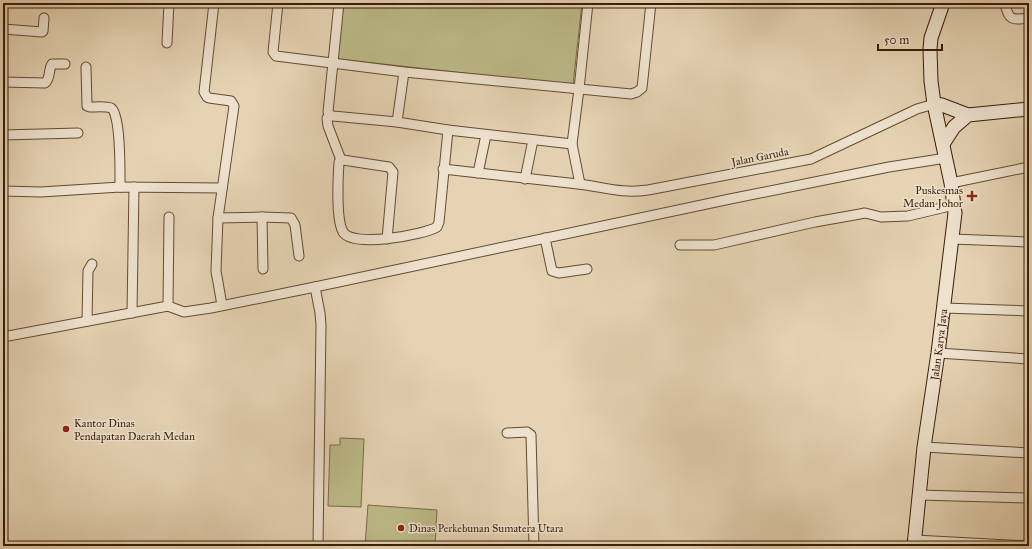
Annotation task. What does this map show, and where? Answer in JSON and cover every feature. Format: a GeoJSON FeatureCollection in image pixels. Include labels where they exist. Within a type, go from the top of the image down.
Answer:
{"type":"FeatureCollection","features":[{"type":"Feature","properties":{"kind":"main road","name":"Jalan Karya Jaya"},"geometry":{"type":"LineString","coordinates":[[915,543],[924,447],[944,308],[955,213],[951,183],[934,104],[931,81],[930,49],[934,26],[942,3]]}},
{"type":"Feature","properties":{"kind":"main road"},"geometry":{"type":"LineString","coordinates":[[934,104],[942,105],[968,115],[1029,109]]}},
{"type":"Feature","properties":{"kind":"main road"},"geometry":{"type":"LineString","coordinates":[[943,144],[954,127],[968,115]]}},
{"type":"Feature","properties":{"kind":"street"},"geometry":{"type":"LineString","coordinates":[[167,43],[169,3]]}},
{"type":"Feature","properties":{"kind":"street"},"geometry":{"type":"LineString","coordinates":[[214,3],[204,88],[205,95],[213,99],[231,101],[234,106],[218,218],[216,271],[222,305]]}},
{"type":"Feature","properties":{"kind":"street"},"geometry":{"type":"LineString","coordinates":[[278,3],[274,54],[276,56],[404,72],[631,94],[642,88],[651,3]]}},
{"type":"Feature","properties":{"kind":"street"},"geometry":{"type":"LineString","coordinates":[[339,3],[328,112],[330,115],[327,118],[328,126],[341,160],[339,162],[338,193],[341,224],[344,234],[351,238],[362,240],[379,240],[430,230],[437,227],[439,222],[448,130]]}},
{"type":"Feature","properties":{"kind":"street"},"geometry":{"type":"LineString","coordinates":[[580,184],[572,144],[588,3]]}},
{"type":"Feature","properties":{"kind":"street"},"geometry":{"type":"LineString","coordinates":[[1005,3],[1007,13],[1010,17],[1018,19],[1029,18]]}},
{"type":"Feature","properties":{"kind":"street"},"geometry":{"type":"LineString","coordinates":[[3,29],[42,32],[44,18]]}},
{"type":"Feature","properties":{"kind":"street"},"geometry":{"type":"LineString","coordinates":[[3,82],[45,83],[48,81],[50,67],[52,64],[65,64]]}},
{"type":"Feature","properties":{"kind":"street"},"geometry":{"type":"LineString","coordinates":[[86,67],[88,106],[110,108],[114,112],[119,129],[120,187]]}},
{"type":"Feature","properties":{"kind":"street"},"geometry":{"type":"LineString","coordinates":[[397,122],[404,72]]}},
{"type":"Feature","properties":{"kind":"street","name":"Jalan Garuda"},"geometry":{"type":"LineString","coordinates":[[443,169],[580,184],[621,191],[637,192],[811,159],[917,108],[934,104]]}},
{"type":"Feature","properties":{"kind":"street"},"geometry":{"type":"LineString","coordinates":[[330,115],[397,122],[486,135],[572,144]]}},
{"type":"Feature","properties":{"kind":"street"},"geometry":{"type":"LineString","coordinates":[[3,135],[78,133]]}},
{"type":"Feature","properties":{"kind":"street"},"geometry":{"type":"LineString","coordinates":[[478,173],[486,135]]}},
{"type":"Feature","properties":{"kind":"street"},"geometry":{"type":"LineString","coordinates":[[525,179],[533,140]]}},
{"type":"Feature","properties":{"kind":"street"},"geometry":{"type":"LineString","coordinates":[[3,337],[168,306],[186,312],[314,287],[889,167],[946,158]]}},
{"type":"Feature","properties":{"kind":"street"},"geometry":{"type":"LineString","coordinates":[[341,160],[392,168],[393,172],[387,239]]}},
{"type":"Feature","properties":{"kind":"street"},"geometry":{"type":"LineString","coordinates":[[951,183],[1029,167]]}},
{"type":"Feature","properties":{"kind":"street"},"geometry":{"type":"LineString","coordinates":[[3,191],[41,192],[120,187],[222,188]]}},
{"type":"Feature","properties":{"kind":"street"},"geometry":{"type":"LineString","coordinates":[[132,313],[134,187]]}},
{"type":"Feature","properties":{"kind":"street"},"geometry":{"type":"LineString","coordinates":[[680,245],[714,245],[815,222],[865,213],[881,217],[908,216],[954,205]]}},
{"type":"Feature","properties":{"kind":"street"},"geometry":{"type":"LineString","coordinates":[[168,217],[168,306]]}},
{"type":"Feature","properties":{"kind":"street"},"geometry":{"type":"LineString","coordinates":[[262,217],[263,269]]}},
{"type":"Feature","properties":{"kind":"street"},"geometry":{"type":"LineString","coordinates":[[218,218],[289,218],[293,220],[295,225],[299,256]]}},
{"type":"Feature","properties":{"kind":"street"},"geometry":{"type":"LineString","coordinates":[[545,238],[552,271],[556,273],[587,269]]}},
{"type":"Feature","properties":{"kind":"street"},"geometry":{"type":"LineString","coordinates":[[952,239],[1029,242]]}},
{"type":"Feature","properties":{"kind":"street"},"geometry":{"type":"LineString","coordinates":[[87,321],[88,271],[92,264]]}},
{"type":"Feature","properties":{"kind":"street"},"geometry":{"type":"LineString","coordinates":[[314,287],[321,325],[318,546]]}},
{"type":"Feature","properties":{"kind":"street"},"geometry":{"type":"LineString","coordinates":[[944,308],[1029,311]]}},
{"type":"Feature","properties":{"kind":"street"},"geometry":{"type":"LineString","coordinates":[[938,353],[1029,359]]}},
{"type":"Feature","properties":{"kind":"street"},"geometry":{"type":"LineString","coordinates":[[507,433],[527,432],[531,435],[534,546]]}},
{"type":"Feature","properties":{"kind":"street"},"geometry":{"type":"LineString","coordinates":[[924,447],[1029,453]]}},
{"type":"Feature","properties":{"kind":"street"},"geometry":{"type":"LineString","coordinates":[[919,495],[1029,498]]}},
{"type":"Feature","properties":{"kind":"street"},"geometry":{"type":"LineString","coordinates":[[915,543],[1029,546]]}},
{"type":"Feature","properties":{"kind":"shaded area"},"geometry":{"type":"Polygon","coordinates":[[[343,3],[582,3],[573,85],[337,59],[343,3]]]}},
{"type":"Feature","properties":{"kind":"shaded area"},"geometry":{"type":"Polygon","coordinates":[[[340,438],[364,439],[361,507],[328,506],[330,445],[340,445],[340,438]]]}},
{"type":"Feature","properties":{"kind":"shaded area","name":"Dinas Perkebunan Sumatera Utara"},"geometry":{"type":"Polygon","coordinates":[[[368,505],[437,510],[435,546],[365,546],[368,505]]]}},
{"type":"Feature","properties":{"kind":"place","name":"Puskesmas Medan Johor"},"geometry":{"type":"Point","coordinates":[972,196]}},
{"type":"Feature","properties":{"kind":"place","name":"Kantor Dinas Pendapatan Daerah Medan"},"geometry":{"type":"Point","coordinates":[66,429]}},
{"type":"Feature","properties":{"kind":"place","name":"Dinas Perkebunan Sumatera Utara"},"geometry":{"type":"Point","coordinates":[401,528]}}]}
